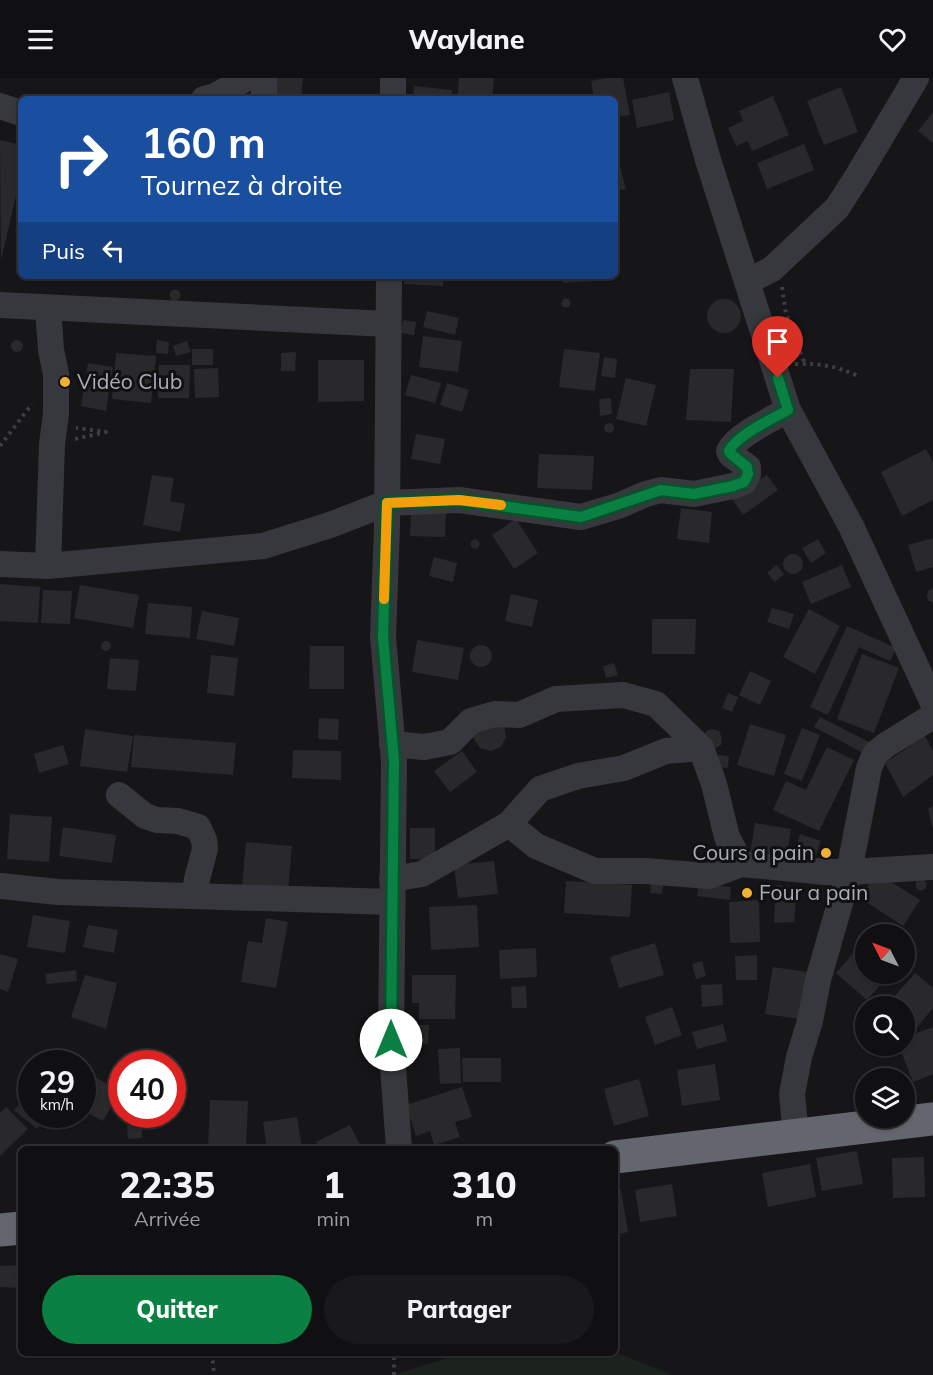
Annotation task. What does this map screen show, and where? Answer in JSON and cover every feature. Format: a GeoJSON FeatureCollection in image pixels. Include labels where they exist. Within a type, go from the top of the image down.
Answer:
{"type":"FeatureCollection","features":[{"type":"Feature","properties":{"kind":"highway"},"geometry":{"type":"LineString","coordinates":[[618,1157],[933,1119]]}},
{"type":"Feature","properties":{"kind":"highway"},"geometry":{"type":"LineString","coordinates":[[0,1230],[18,1228]]}},
{"type":"Feature","properties":{"kind":"street"},"geometry":{"type":"LineString","coordinates":[[215,96],[247,78]]}},
{"type":"Feature","properties":{"kind":"street"},"geometry":{"type":"LineString","coordinates":[[264,78],[264,96]]}},
{"type":"Feature","properties":{"kind":"street"},"geometry":{"type":"LineString","coordinates":[[393,78],[393,96]]}},
{"type":"Feature","properties":{"kind":"street"},"geometry":{"type":"LineString","coordinates":[[685,78],[708,160],[788,410],[851,526],[933,703]]}},
{"type":"Feature","properties":{"kind":"street"},"geometry":{"type":"LineString","coordinates":[[747,282],[772,269],[837,208],[916,78]]}},
{"type":"Feature","properties":{"kind":"street"},"geometry":{"type":"LineString","coordinates":[[0,106],[18,112]]}},
{"type":"Feature","properties":{"kind":"street"},"geometry":{"type":"LineString","coordinates":[[389,279],[383,637],[394,761],[391,1040],[399,1146]]}},
{"type":"Feature","properties":{"kind":"street"},"geometry":{"type":"LineString","coordinates":[[0,305],[388,324]]}},
{"type":"Feature","properties":{"kind":"street"},"geometry":{"type":"LineString","coordinates":[[48,308],[51,350],[56,374],[48,566]]}},
{"type":"Feature","properties":{"kind":"street"},"geometry":{"type":"LineString","coordinates":[[0,564],[48,566],[263,546],[330,525],[387,503],[459,500],[581,517],[661,490],[694,494],[744,482],[748,474],[747,467],[731,454],[729,451],[732,445],[739,438],[788,410]]}},
{"type":"Feature","properties":{"kind":"street"},"geometry":{"type":"LineString","coordinates":[[392,744],[424,747],[450,742],[471,721],[495,714],[519,716],[556,699],[623,695],[656,704],[701,748],[714,784],[727,837],[741,864]]}},
{"type":"Feature","properties":{"kind":"street"},"geometry":{"type":"LineString","coordinates":[[796,1136],[792,1094],[799,1057],[849,872],[869,768],[875,754],[886,745],[933,716]]}},
{"type":"Feature","properties":{"kind":"street"},"geometry":{"type":"LineString","coordinates":[[0,886],[58,892],[194,896],[392,891],[509,824],[540,789],[578,776],[624,768],[666,751],[701,748]]}},
{"type":"Feature","properties":{"kind":"street"},"geometry":{"type":"LineString","coordinates":[[119,795],[145,816],[157,820],[178,821],[198,827],[205,849],[194,896]]}},
{"type":"Feature","properties":{"kind":"street"},"geometry":{"type":"LineString","coordinates":[[509,824],[536,846],[595,871],[645,871],[709,876],[741,864],[825,872],[933,867]]}},
{"type":"Feature","properties":{"kind":"path"},"geometry":{"type":"LineString","coordinates":[[772,269],[782,280],[786,314],[805,364]]}},
{"type":"Feature","properties":{"kind":"path"},"geometry":{"type":"LineString","coordinates":[[774,362],[828,365],[842,368],[858,376]]}},
{"type":"Feature","properties":{"kind":"path"},"geometry":{"type":"LineString","coordinates":[[0,446],[37,398]]}},
{"type":"Feature","properties":{"kind":"path"},"geometry":{"type":"LineString","coordinates":[[212,1356],[214,1375]]}},
{"type":"Feature","properties":{"kind":"path"},"geometry":{"type":"LineString","coordinates":[[393,1375],[394,1356]]}},
{"type":"Feature","properties":{"kind":"shaded area"},"geometry":{"type":"Polygon","coordinates":[[[618,1353],[669,1375],[392,1375],[454,1356],[618,1356],[618,1353]]]}},
{"type":"Feature","properties":{"kind":"building"},"geometry":{"type":"Polygon","coordinates":[[[276,78],[303,78],[301,96],[273,96],[276,78]]]}},
{"type":"Feature","properties":{"kind":"building"},"geometry":{"type":"Polygon","coordinates":[[[459,78],[494,78],[492,96],[457,96],[459,78]]]}},
{"type":"Feature","properties":{"kind":"building"},"geometry":{"type":"Polygon","coordinates":[[[623,78],[630,115],[618,117],[618,96],[594,96],[591,81],[623,78]]]}},
{"type":"Feature","properties":{"kind":"building"},"geometry":{"type":"Polygon","coordinates":[[[414,86],[452,90],[451,96],[413,96],[414,86]]]}},
{"type":"Feature","properties":{"kind":"building"},"geometry":{"type":"Polygon","coordinates":[[[841,87],[858,132],[824,145],[807,101],[841,87]]]}},
{"type":"Feature","properties":{"kind":"building"},"geometry":{"type":"Polygon","coordinates":[[[669,92],[674,120],[637,128],[632,100],[669,92]]]}},
{"type":"Feature","properties":{"kind":"building"},"geometry":{"type":"Polygon","coordinates":[[[773,96],[789,135],[752,151],[748,141],[736,146],[728,128],[743,121],[739,111],[773,96]]]}},
{"type":"Feature","properties":{"kind":"building"},"geometry":{"type":"Polygon","coordinates":[[[933,112],[933,143],[918,131],[933,112]]]}},
{"type":"Feature","properties":{"kind":"building"},"geometry":{"type":"Polygon","coordinates":[[[0,140],[18,144],[18,188],[1,260],[0,140]]]}},
{"type":"Feature","properties":{"kind":"building"},"geometry":{"type":"Polygon","coordinates":[[[804,144],[814,170],[767,189],[757,163],[804,144]]]}},
{"type":"Feature","properties":{"kind":"building"},"geometry":{"type":"Polygon","coordinates":[[[618,160],[626,189],[618,190],[618,160]]]}},
{"type":"Feature","properties":{"kind":"building"},"geometry":{"type":"Polygon","coordinates":[[[405,279],[443,279],[443,286],[404,284],[405,279]]]}},
{"type":"Feature","properties":{"kind":"building"},"geometry":{"type":"Polygon","coordinates":[[[563,279],[612,279],[612,280],[563,283],[563,279]]]}},
{"type":"Feature","properties":{"kind":"building"},"geometry":{"type":"Polygon","coordinates":[[[175,290],[179,291],[179,299],[175,300],[171,299],[170,295],[171,291],[175,290]]]}},
{"type":"Feature","properties":{"kind":"building"},"geometry":{"type":"Polygon","coordinates":[[[566,298],[571,303],[566,308],[561,303],[566,298]]]}},
{"type":"Feature","properties":{"kind":"building"},"geometry":{"type":"Polygon","coordinates":[[[724,299],[736,304],[741,316],[736,328],[724,333],[712,328],[707,316],[712,304],[724,299]]]}},
{"type":"Feature","properties":{"kind":"building"},"geometry":{"type":"Polygon","coordinates":[[[427,311],[459,318],[455,335],[423,327],[427,311]]]}},
{"type":"Feature","properties":{"kind":"building"},"geometry":{"type":"Polygon","coordinates":[[[403,320],[416,322],[414,335],[401,333],[403,320]]]}},
{"type":"Feature","properties":{"kind":"building"},"geometry":{"type":"Polygon","coordinates":[[[423,336],[462,341],[458,372],[419,367],[423,336]]]}},
{"type":"Feature","properties":{"kind":"building"},"geometry":{"type":"Polygon","coordinates":[[[19,340],[23,346],[19,352],[15,352],[11,344],[19,340]]]}},
{"type":"Feature","properties":{"kind":"building"},"geometry":{"type":"Polygon","coordinates":[[[157,340],[169,342],[168,354],[156,353],[157,340]]]}},
{"type":"Feature","properties":{"kind":"building"},"geometry":{"type":"Polygon","coordinates":[[[187,341],[191,352],[176,356],[173,346],[187,341]]]}},
{"type":"Feature","properties":{"kind":"building"},"geometry":{"type":"Polygon","coordinates":[[[192,349],[213,349],[213,365],[192,365],[192,349]]]}},
{"type":"Feature","properties":{"kind":"building"},"geometry":{"type":"Polygon","coordinates":[[[564,349],[600,353],[595,391],[559,387],[564,349]]]}},
{"type":"Feature","properties":{"kind":"building"},"geometry":{"type":"Polygon","coordinates":[[[296,352],[295,371],[281,371],[281,353],[296,352]]]}},
{"type":"Feature","properties":{"kind":"building"},"geometry":{"type":"Polygon","coordinates":[[[116,353],[156,356],[151,403],[112,399],[116,353]]]}},
{"type":"Feature","properties":{"kind":"building"},"geometry":{"type":"Polygon","coordinates":[[[604,357],[617,359],[615,378],[601,376],[604,357]]]}},
{"type":"Feature","properties":{"kind":"building"},"geometry":{"type":"Polygon","coordinates":[[[318,360],[364,360],[364,401],[318,402],[318,360]]]}},
{"type":"Feature","properties":{"kind":"building"},"geometry":{"type":"Polygon","coordinates":[[[88,363],[113,367],[106,411],[81,406],[88,363]]]}},
{"type":"Feature","properties":{"kind":"building"},"geometry":{"type":"Polygon","coordinates":[[[159,365],[190,365],[189,398],[158,398],[159,365]]]}},
{"type":"Feature","properties":{"kind":"building"},"geometry":{"type":"Polygon","coordinates":[[[218,368],[219,397],[195,398],[194,369],[218,368]]]}},
{"type":"Feature","properties":{"kind":"building"},"geometry":{"type":"Polygon","coordinates":[[[690,369],[734,369],[731,422],[686,420],[690,369]]]}},
{"type":"Feature","properties":{"kind":"building"},"geometry":{"type":"Polygon","coordinates":[[[411,375],[441,383],[435,403],[405,395],[411,375]]]}},
{"type":"Feature","properties":{"kind":"building"},"geometry":{"type":"Polygon","coordinates":[[[626,378],[656,385],[646,426],[616,419],[626,378]]]}},
{"type":"Feature","properties":{"kind":"building"},"geometry":{"type":"Polygon","coordinates":[[[447,383],[469,390],[462,412],[440,405],[447,383]]]}},
{"type":"Feature","properties":{"kind":"building"},"geometry":{"type":"Polygon","coordinates":[[[611,398],[612,414],[600,416],[599,399],[611,398]]]}},
{"type":"Feature","properties":{"kind":"building"},"geometry":{"type":"Polygon","coordinates":[[[609,423],[614,428],[609,433],[604,428],[609,423]]]}},
{"type":"Feature","properties":{"kind":"building"},"geometry":{"type":"Polygon","coordinates":[[[416,434],[445,439],[440,464],[411,459],[416,434]]]}},
{"type":"Feature","properties":{"kind":"building"},"geometry":{"type":"Polygon","coordinates":[[[926,449],[933,462],[933,500],[902,516],[881,472],[926,449]]]}},
{"type":"Feature","properties":{"kind":"building"},"geometry":{"type":"Polygon","coordinates":[[[539,454],[594,456],[592,490],[537,488],[539,454]]]}},
{"type":"Feature","properties":{"kind":"building"},"geometry":{"type":"Polygon","coordinates":[[[152,475],[174,478],[170,501],[185,504],[180,532],[143,525],[152,475]]]}},
{"type":"Feature","properties":{"kind":"building"},"geometry":{"type":"Polygon","coordinates":[[[767,475],[778,490],[743,515],[732,499],[767,475]]]}},
{"type":"Feature","properties":{"kind":"building"},"geometry":{"type":"Polygon","coordinates":[[[681,508],[712,512],[709,543],[677,539],[681,508]]]}},
{"type":"Feature","properties":{"kind":"building"},"geometry":{"type":"Polygon","coordinates":[[[411,512],[446,513],[445,537],[410,536],[411,512]]]}},
{"type":"Feature","properties":{"kind":"building"},"geometry":{"type":"Polygon","coordinates":[[[516,519],[538,553],[514,569],[492,535],[516,519]]]}},
{"type":"Feature","properties":{"kind":"building"},"geometry":{"type":"Polygon","coordinates":[[[933,538],[933,567],[916,572],[908,545],[933,538]]]}},
{"type":"Feature","properties":{"kind":"building"},"geometry":{"type":"Polygon","coordinates":[[[475,539],[480,544],[475,549],[470,544],[475,539]]]}},
{"type":"Feature","properties":{"kind":"building"},"geometry":{"type":"Polygon","coordinates":[[[818,539],[826,553],[811,563],[802,548],[818,539]]]}},
{"type":"Feature","properties":{"kind":"building"},"geometry":{"type":"Polygon","coordinates":[[[789,554],[797,554],[803,560],[803,568],[797,574],[789,574],[783,568],[783,560],[789,554]]]}},
{"type":"Feature","properties":{"kind":"building"},"geometry":{"type":"Polygon","coordinates":[[[434,557],[457,563],[453,582],[429,576],[434,557]]]}},
{"type":"Feature","properties":{"kind":"building"},"geometry":{"type":"Polygon","coordinates":[[[776,565],[784,574],[775,582],[767,573],[776,565]]]}},
{"type":"Feature","properties":{"kind":"building"},"geometry":{"type":"Polygon","coordinates":[[[842,565],[851,587],[811,604],[802,582],[842,565]]]}},
{"type":"Feature","properties":{"kind":"building"},"geometry":{"type":"Polygon","coordinates":[[[0,584],[40,587],[38,623],[0,621],[0,584]]]}},
{"type":"Feature","properties":{"kind":"building"},"geometry":{"type":"Polygon","coordinates":[[[80,585],[139,595],[133,628],[74,618],[80,585]]]}},
{"type":"Feature","properties":{"kind":"building"},"geometry":{"type":"Polygon","coordinates":[[[933,588],[933,603],[927,596],[928,591],[933,588]]]}},
{"type":"Feature","properties":{"kind":"building"},"geometry":{"type":"Polygon","coordinates":[[[43,590],[72,591],[70,624],[41,623],[43,590]]]}},
{"type":"Feature","properties":{"kind":"building"},"geometry":{"type":"Polygon","coordinates":[[[511,594],[538,600],[532,627],[505,621],[511,594]]]}},
{"type":"Feature","properties":{"kind":"building"},"geometry":{"type":"Polygon","coordinates":[[[148,603],[192,607],[190,638],[145,634],[148,603]]]}},
{"type":"Feature","properties":{"kind":"building"},"geometry":{"type":"Polygon","coordinates":[[[772,608],[794,614],[789,629],[767,622],[772,608]]]}},
{"type":"Feature","properties":{"kind":"building"},"geometry":{"type":"Polygon","coordinates":[[[809,609],[840,626],[815,674],[783,657],[809,609]]]}},
{"type":"Feature","properties":{"kind":"building"},"geometry":{"type":"Polygon","coordinates":[[[202,611],[239,618],[234,646],[196,639],[202,611]]]}},
{"type":"Feature","properties":{"kind":"building"},"geometry":{"type":"Polygon","coordinates":[[[652,619],[696,619],[695,654],[652,654],[652,619]]]}},
{"type":"Feature","properties":{"kind":"building"},"geometry":{"type":"Polygon","coordinates":[[[847,626],[896,648],[890,661],[859,647],[828,715],[810,707],[847,626]]]}},
{"type":"Feature","properties":{"kind":"building"},"geometry":{"type":"Polygon","coordinates":[[[417,640],[464,648],[458,680],[412,672],[417,640]]]}},
{"type":"Feature","properties":{"kind":"building"},"geometry":{"type":"Polygon","coordinates":[[[106,641],[110,642],[110,650],[106,651],[102,650],[101,646],[102,642],[106,641]]]}},
{"type":"Feature","properties":{"kind":"building"},"geometry":{"type":"Polygon","coordinates":[[[481,645],[489,648],[492,656],[489,664],[481,667],[473,664],[470,656],[473,648],[481,645]]]}},
{"type":"Feature","properties":{"kind":"building"},"geometry":{"type":"Polygon","coordinates":[[[310,646],[344,646],[344,689],[309,689],[310,646]]]}},
{"type":"Feature","properties":{"kind":"building"},"geometry":{"type":"Polygon","coordinates":[[[862,654],[899,668],[874,733],[837,719],[862,654]]]}},
{"type":"Feature","properties":{"kind":"building"},"geometry":{"type":"Polygon","coordinates":[[[211,655],[238,658],[234,696],[207,693],[211,655]]]}},
{"type":"Feature","properties":{"kind":"building"},"geometry":{"type":"Polygon","coordinates":[[[110,658],[139,660],[136,691],[107,689],[110,658]]]}},
{"type":"Feature","properties":{"kind":"building"},"geometry":{"type":"Polygon","coordinates":[[[614,663],[618,675],[606,678],[603,666],[614,663]]]}},
{"type":"Feature","properties":{"kind":"building"},"geometry":{"type":"Polygon","coordinates":[[[750,671],[771,681],[760,705],[739,695],[750,671]]]}},
{"type":"Feature","properties":{"kind":"building"},"geometry":{"type":"Polygon","coordinates":[[[728,693],[738,697],[732,712],[722,708],[728,693]]]}},
{"type":"Feature","properties":{"kind":"building"},"geometry":{"type":"Polygon","coordinates":[[[820,717],[873,744],[867,755],[814,727],[820,717]]]}},
{"type":"Feature","properties":{"kind":"building"},"geometry":{"type":"Polygon","coordinates":[[[319,718],[339,719],[338,740],[318,739],[319,718]]]}},
{"type":"Feature","properties":{"kind":"building"},"geometry":{"type":"Polygon","coordinates":[[[501,723],[506,737],[501,747],[491,751],[480,748],[474,739],[474,733],[501,723]]]}},
{"type":"Feature","properties":{"kind":"building"},"geometry":{"type":"Polygon","coordinates":[[[750,724],[786,735],[774,776],[737,765],[750,724]]]}},
{"type":"Feature","properties":{"kind":"building"},"geometry":{"type":"Polygon","coordinates":[[[802,728],[820,735],[802,781],[784,774],[802,728]]]}},
{"type":"Feature","properties":{"kind":"building"},"geometry":{"type":"Polygon","coordinates":[[[85,729],[133,736],[127,772],[80,766],[85,729]]]}},
{"type":"Feature","properties":{"kind":"building"},"geometry":{"type":"Polygon","coordinates":[[[712,729],[719,731],[722,738],[721,745],[714,749],[703,736],[712,729]]]}},
{"type":"Feature","properties":{"kind":"building"},"geometry":{"type":"Polygon","coordinates":[[[134,735],[236,743],[233,775],[131,767],[134,735]]]}},
{"type":"Feature","properties":{"kind":"building"},"geometry":{"type":"Polygon","coordinates":[[[925,736],[933,751],[933,775],[903,797],[885,763],[925,736]]]}},
{"type":"Feature","properties":{"kind":"building"},"geometry":{"type":"Polygon","coordinates":[[[63,745],[69,764],[39,773],[34,754],[63,745]]]}},
{"type":"Feature","properties":{"kind":"building"},"geometry":{"type":"Polygon","coordinates":[[[827,747],[854,760],[819,831],[773,810],[786,781],[806,790],[827,747]]]}},
{"type":"Feature","properties":{"kind":"building"},"geometry":{"type":"Polygon","coordinates":[[[293,750],[341,751],[341,780],[292,778],[293,750]]]}},
{"type":"Feature","properties":{"kind":"building"},"geometry":{"type":"Polygon","coordinates":[[[462,751],[477,772],[450,792],[434,771],[462,751]]]}},
{"type":"Feature","properties":{"kind":"building"},"geometry":{"type":"Polygon","coordinates":[[[718,755],[729,756],[728,768],[717,767],[718,755]]]}},
{"type":"Feature","properties":{"kind":"building"},"geometry":{"type":"Polygon","coordinates":[[[933,806],[933,826],[932,827],[928,809],[933,806]]]}},
{"type":"Feature","properties":{"kind":"building"},"geometry":{"type":"Polygon","coordinates":[[[10,814],[52,817],[49,862],[7,859],[10,814]]]}},
{"type":"Feature","properties":{"kind":"building"},"geometry":{"type":"Polygon","coordinates":[[[755,823],[791,829],[786,860],[750,854],[755,823]]]}},
{"type":"Feature","properties":{"kind":"building"},"geometry":{"type":"Polygon","coordinates":[[[63,827],[116,835],[112,863],[59,856],[63,827]]]}},
{"type":"Feature","properties":{"kind":"building"},"geometry":{"type":"Polygon","coordinates":[[[410,828],[435,828],[435,859],[410,859],[410,828]]]}},
{"type":"Feature","properties":{"kind":"building"},"geometry":{"type":"Polygon","coordinates":[[[800,834],[821,841],[812,867],[792,861],[800,834]]]}},
{"type":"Feature","properties":{"kind":"building"},"geometry":{"type":"Polygon","coordinates":[[[246,842],[292,846],[288,890],[242,886],[246,842]]]}},
{"type":"Feature","properties":{"kind":"building"},"geometry":{"type":"Polygon","coordinates":[[[494,861],[498,894],[458,898],[454,865],[494,861]]]}},
{"type":"Feature","properties":{"kind":"building"},"geometry":{"type":"Polygon","coordinates":[[[877,873],[920,900],[904,924],[900,924],[860,898],[877,873]]]}},
{"type":"Feature","properties":{"kind":"building"},"geometry":{"type":"Polygon","coordinates":[[[652,874],[664,876],[662,894],[650,893],[652,874]]]}},
{"type":"Feature","properties":{"kind":"building"},"geometry":{"type":"Polygon","coordinates":[[[921,880],[925,881],[925,889],[921,890],[917,889],[916,885],[917,881],[921,880]]]}},
{"type":"Feature","properties":{"kind":"building"},"geometry":{"type":"Polygon","coordinates":[[[566,881],[632,885],[630,917],[564,913],[566,881]]]}},
{"type":"Feature","properties":{"kind":"building"},"geometry":{"type":"Polygon","coordinates":[[[699,884],[731,887],[730,900],[697,896],[699,884]]]}},
{"type":"Feature","properties":{"kind":"building"},"geometry":{"type":"Polygon","coordinates":[[[776,885],[797,887],[794,922],[774,923],[776,885]]]}},
{"type":"Feature","properties":{"kind":"building"},"geometry":{"type":"Polygon","coordinates":[[[759,900],[760,942],[730,943],[729,902],[759,900]]]}},
{"type":"Feature","properties":{"kind":"building"},"geometry":{"type":"Polygon","coordinates":[[[477,905],[479,947],[431,950],[429,907],[477,905]]]}},
{"type":"Feature","properties":{"kind":"building"},"geometry":{"type":"Polygon","coordinates":[[[33,915],[70,921],[65,953],[27,947],[33,915]]]}},
{"type":"Feature","properties":{"kind":"building"},"geometry":{"type":"Polygon","coordinates":[[[266,918],[288,922],[276,988],[241,982],[248,941],[262,943],[266,918]]]}},
{"type":"Feature","properties":{"kind":"building"},"geometry":{"type":"Polygon","coordinates":[[[88,925],[118,930],[114,953],[83,947],[88,925]]]}},
{"type":"Feature","properties":{"kind":"building"},"geometry":{"type":"Polygon","coordinates":[[[655,943],[664,975],[619,988],[610,957],[655,943]]]}},
{"type":"Feature","properties":{"kind":"building"},"geometry":{"type":"Polygon","coordinates":[[[536,948],[537,977],[500,979],[499,950],[536,948]]]}},
{"type":"Feature","properties":{"kind":"building"},"geometry":{"type":"Polygon","coordinates":[[[855,951],[855,984],[881,984],[871,996],[862,996],[836,973],[855,951]]]}},
{"type":"Feature","properties":{"kind":"building"},"geometry":{"type":"Polygon","coordinates":[[[0,954],[18,959],[8,992],[0,989],[0,954]]]}},
{"type":"Feature","properties":{"kind":"building"},"geometry":{"type":"Polygon","coordinates":[[[757,955],[757,980],[736,980],[735,956],[757,955]]]}},
{"type":"Feature","properties":{"kind":"building"},"geometry":{"type":"Polygon","coordinates":[[[702,961],[706,976],[696,979],[692,964],[702,961]]]}},
{"type":"Feature","properties":{"kind":"building"},"geometry":{"type":"Polygon","coordinates":[[[773,967],[807,972],[800,1019],[765,1014],[773,967]]]}},
{"type":"Feature","properties":{"kind":"building"},"geometry":{"type":"Polygon","coordinates":[[[76,970],[77,981],[47,984],[45,974],[76,970]]]}},
{"type":"Feature","properties":{"kind":"building"},"geometry":{"type":"Polygon","coordinates":[[[915,973],[933,988],[933,1008],[915,1030],[915,996],[895,996],[905,984],[915,984],[915,973]]]}},
{"type":"Feature","properties":{"kind":"building"},"geometry":{"type":"Polygon","coordinates":[[[85,975],[117,983],[106,1029],[71,1017],[85,975]]]}},
{"type":"Feature","properties":{"kind":"building"},"geometry":{"type":"Polygon","coordinates":[[[412,975],[456,975],[455,1019],[419,1019],[419,1003],[412,1003],[412,975]]]}},
{"type":"Feature","properties":{"kind":"building"},"geometry":{"type":"Polygon","coordinates":[[[722,984],[723,1005],[702,1007],[701,985],[722,984]]]}},
{"type":"Feature","properties":{"kind":"building"},"geometry":{"type":"Polygon","coordinates":[[[526,986],[527,1008],[512,1008],[511,987],[526,986]]]}},
{"type":"Feature","properties":{"kind":"building"},"geometry":{"type":"Polygon","coordinates":[[[672,1007],[682,1035],[655,1045],[645,1017],[672,1007]]]}},
{"type":"Feature","properties":{"kind":"building"},"geometry":{"type":"Polygon","coordinates":[[[402,1024],[429,1025],[428,1044],[401,1043],[402,1024]]]}},
{"type":"Feature","properties":{"kind":"building"},"geometry":{"type":"Polygon","coordinates":[[[723,1024],[727,1041],[697,1049],[692,1032],[723,1024]]]}},
{"type":"Feature","properties":{"kind":"building"},"geometry":{"type":"Polygon","coordinates":[[[933,1027],[933,1074],[915,1081],[915,1068],[908,1068],[903,1056],[915,1056],[915,1034],[933,1027]]]}},
{"type":"Feature","properties":{"kind":"building"},"geometry":{"type":"Polygon","coordinates":[[[460,1048],[461,1083],[440,1084],[438,1049],[460,1048]]]}},
{"type":"Feature","properties":{"kind":"building"},"geometry":{"type":"Polygon","coordinates":[[[462,1058],[501,1058],[501,1082],[463,1082],[462,1058]]]}},
{"type":"Feature","properties":{"kind":"building"},"geometry":{"type":"Polygon","coordinates":[[[715,1064],[720,1100],[682,1106],[677,1070],[715,1064]]]}},
{"type":"Feature","properties":{"kind":"building"},"geometry":{"type":"Polygon","coordinates":[[[96,1078],[108,1084],[108,1112],[103,1121],[96,1117],[96,1078]]]}},
{"type":"Feature","properties":{"kind":"building"},"geometry":{"type":"Polygon","coordinates":[[[639,1079],[649,1116],[614,1126],[604,1089],[639,1079]]]}},
{"type":"Feature","properties":{"kind":"building"},"geometry":{"type":"Polygon","coordinates":[[[462,1087],[472,1117],[455,1122],[460,1137],[434,1145],[430,1131],[416,1136],[406,1105],[462,1087]]]}},
{"type":"Feature","properties":{"kind":"building"},"geometry":{"type":"Polygon","coordinates":[[[210,1100],[248,1101],[246,1146],[208,1146],[210,1100]]]}},
{"type":"Feature","properties":{"kind":"building"},"geometry":{"type":"Polygon","coordinates":[[[6,1107],[18,1119],[18,1128],[28,1129],[0,1156],[0,1113],[6,1107]]]}},
{"type":"Feature","properties":{"kind":"building"},"geometry":{"type":"Polygon","coordinates":[[[297,1117],[302,1146],[267,1146],[263,1122],[297,1117]]]}},
{"type":"Feature","properties":{"kind":"building"},"geometry":{"type":"Polygon","coordinates":[[[350,1125],[360,1146],[318,1146],[316,1142],[350,1125]]]}},
{"type":"Feature","properties":{"kind":"building"},"geometry":{"type":"Polygon","coordinates":[[[127,1128],[142,1128],[142,1138],[128,1139],[127,1128]]]}},
{"type":"Feature","properties":{"kind":"building"},"geometry":{"type":"Polygon","coordinates":[[[857,1151],[863,1184],[822,1191],[816,1158],[857,1151]]]}},
{"type":"Feature","properties":{"kind":"building"},"geometry":{"type":"Polygon","coordinates":[[[924,1157],[925,1197],[893,1198],[892,1158],[924,1157]]]}},
{"type":"Feature","properties":{"kind":"building"},"geometry":{"type":"Polygon","coordinates":[[[810,1164],[816,1197],[768,1207],[762,1173],[810,1164]]]}},
{"type":"Feature","properties":{"kind":"building"},"geometry":{"type":"Polygon","coordinates":[[[672,1184],[677,1216],[640,1222],[635,1190],[672,1184]]]}},
{"type":"Feature","properties":{"kind":"building"},"geometry":{"type":"Polygon","coordinates":[[[618,1190],[621,1190],[628,1232],[618,1234],[618,1190]]]}},
{"type":"Feature","properties":{"kind":"building"},"geometry":{"type":"Polygon","coordinates":[[[18,1265],[18,1288],[0,1287],[0,1266],[18,1265]]]}},
{"type":"Feature","properties":{"kind":"slow traffic"},"geometry":{"type":"LineString","coordinates":[[384,599],[387,503],[459,500],[501,505]]}},
{"type":"Feature","properties":{"kind":"place","name":"Vidéo Club"},"geometry":{"type":"Point","coordinates":[65,382]}},
{"type":"Feature","properties":{"kind":"place","name":"Cours a pain"},"geometry":{"type":"Point","coordinates":[826,853]}},
{"type":"Feature","properties":{"kind":"place","name":"Four a pain"},"geometry":{"type":"Point","coordinates":[747,893]}},
{"type":"Feature","properties":{"kind":"route"},"geometry":{"type":"LineString","coordinates":[[391,1040],[394,761],[383,637],[387,503],[459,500],[581,517],[661,490],[694,494],[733,486],[744,482],[748,474],[747,467],[729,451],[732,445],[739,438],[788,410],[778,378]]}}]}
